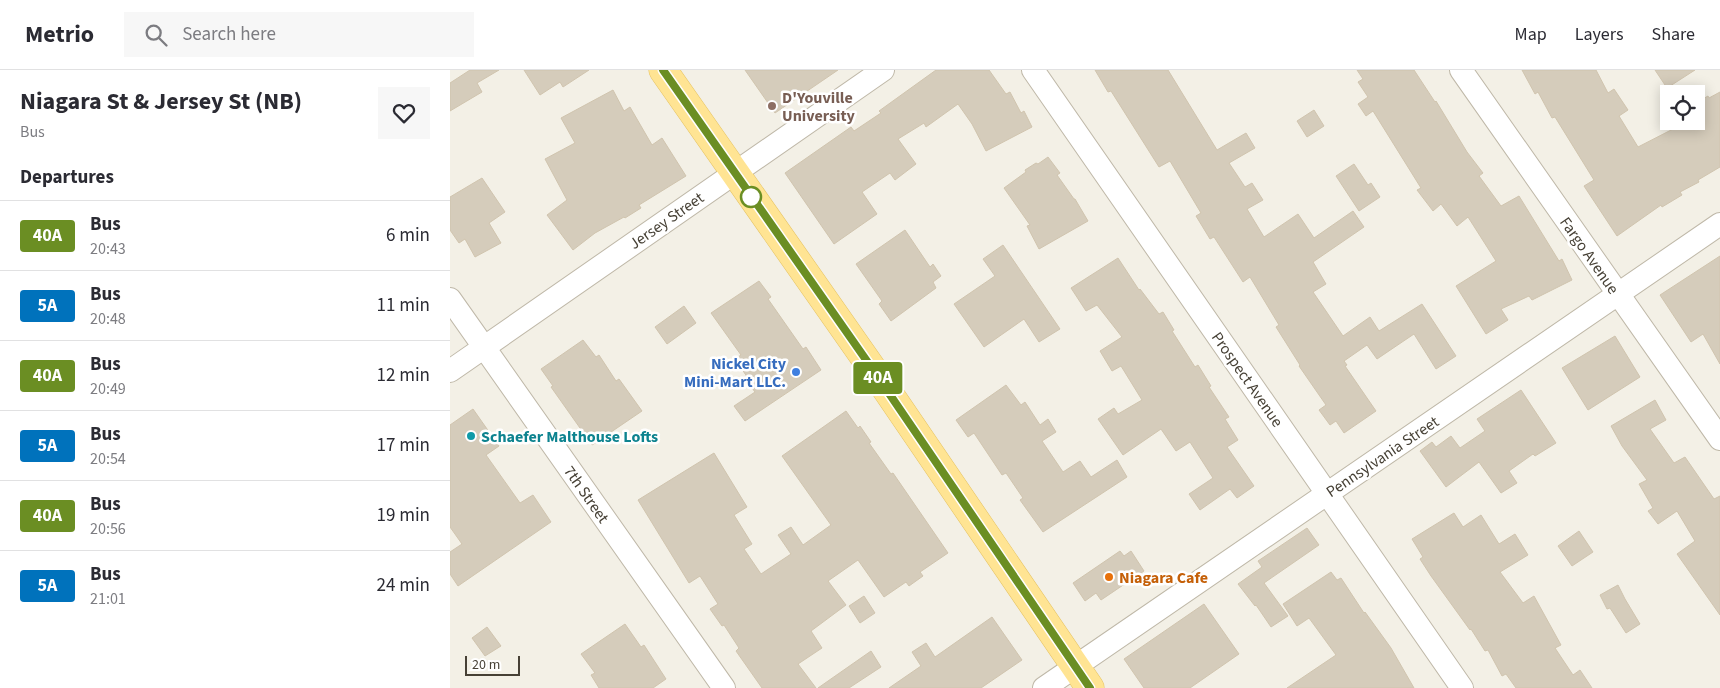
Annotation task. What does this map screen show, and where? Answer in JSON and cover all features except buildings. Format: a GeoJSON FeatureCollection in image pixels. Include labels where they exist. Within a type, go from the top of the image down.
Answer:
{"type":"FeatureCollection","features":[{"type":"Feature","properties":{"kind":"main road"},"geometry":{"type":"LineString","coordinates":[[663,70],[874,372],[1083,677]]}},
{"type":"Feature","properties":{"kind":"street","name":"Jersey Street"},"geometry":{"type":"LineString","coordinates":[[450,371],[883,70]]}},
{"type":"Feature","properties":{"kind":"street","name":"Prospect Avenue"},"geometry":{"type":"LineString","coordinates":[[1034,70],[1462,688]]}},
{"type":"Feature","properties":{"kind":"street","name":"Fargo Avenue"},"geometry":{"type":"LineString","coordinates":[[1461,70],[1720,439]]}},
{"type":"Feature","properties":{"kind":"street","name":"Pennsylvania Street"},"geometry":{"type":"LineString","coordinates":[[1044,688],[1083,677],[1327,494],[1720,224]]}},
{"type":"Feature","properties":{"kind":"street","name":"7th Street"},"geometry":{"type":"LineString","coordinates":[[450,299],[724,688]]}},
{"type":"Feature","properties":{"kind":"bus line","name":"40A"},"geometry":{"type":"LineString","coordinates":[[663,70],[869,364],[1090,688]]}},
{"type":"Feature","properties":{"kind":"place","name":"D'Youville University"},"geometry":{"type":"Point","coordinates":[772,106]}},
{"type":"Feature","properties":{"kind":"place","name":"Nickel City Mini-Mart LLC."},"geometry":{"type":"Point","coordinates":[796,372]}},
{"type":"Feature","properties":{"kind":"place","name":"Schaefer Malthouse Lofts"},"geometry":{"type":"Point","coordinates":[471,436]}},
{"type":"Feature","properties":{"kind":"place","name":"Niagara Cafe"},"geometry":{"type":"Point","coordinates":[1109,577]}}]}
